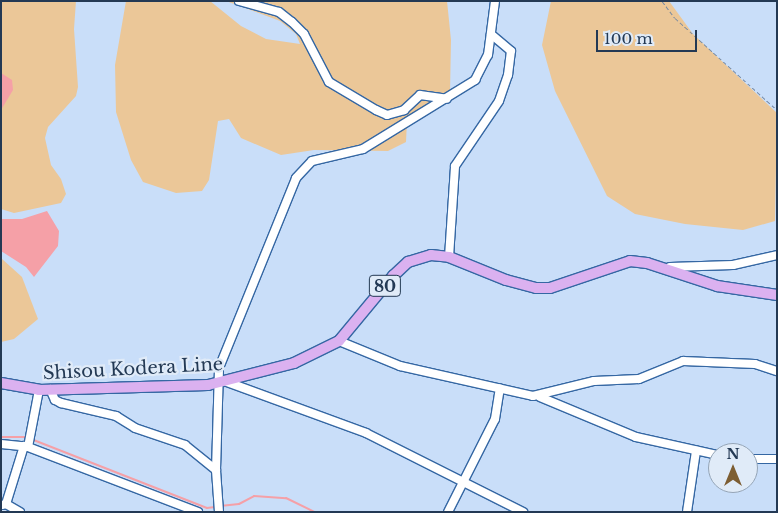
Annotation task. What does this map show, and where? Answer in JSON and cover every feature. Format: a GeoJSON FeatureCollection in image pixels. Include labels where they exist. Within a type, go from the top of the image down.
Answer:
{"type":"FeatureCollection","features":[{"type":"Feature","properties":{"kind":"main road","name":"Shisou Kodera Line"},"geometry":{"type":"LineString","coordinates":[[1,383],[39,390],[222,383],[294,363],[340,341],[393,276],[408,262],[431,255],[449,257],[506,280],[536,288],[565,283],[618,262],[647,262],[717,286],[777,296]]}},
{"type":"Feature","properties":{"kind":"street"},"geometry":{"type":"LineString","coordinates":[[239,1],[279,12],[292,22],[304,34],[329,82],[376,110],[387,114],[404,110],[420,95],[447,99]]}},
{"type":"Feature","properties":{"kind":"street"},"geometry":{"type":"LineString","coordinates":[[217,509],[216,470],[225,348],[303,168],[319,158],[363,149],[475,80],[484,68],[495,1]]}},
{"type":"Feature","properties":{"kind":"street"},"geometry":{"type":"LineString","coordinates":[[449,257],[455,166],[500,101],[508,75],[511,51],[491,34]]}},
{"type":"Feature","properties":{"kind":"street"},"geometry":{"type":"LineString","coordinates":[[647,262],[678,269],[733,265],[777,255]]}},
{"type":"Feature","properties":{"kind":"street"},"geometry":{"type":"LineString","coordinates":[[340,341],[400,366],[540,397],[636,438],[708,453]]}},
{"type":"Feature","properties":{"kind":"street"},"geometry":{"type":"LineString","coordinates":[[540,397],[594,381],[639,379],[683,361],[755,364],[777,371]]}},
{"type":"Feature","properties":{"kind":"street"},"geometry":{"type":"LineString","coordinates":[[222,383],[354,428],[463,480],[522,512]]}},
{"type":"Feature","properties":{"kind":"street"},"geometry":{"type":"LineString","coordinates":[[448,512],[495,419],[500,388]]}},
{"type":"Feature","properties":{"kind":"street"},"geometry":{"type":"LineString","coordinates":[[50,389],[55,400],[61,403],[116,416],[135,428],[185,445],[216,470]]}},
{"type":"Feature","properties":{"kind":"street"},"geometry":{"type":"LineString","coordinates":[[20,512],[4,504],[31,434],[39,390]]}},
{"type":"Feature","properties":{"kind":"street"},"geometry":{"type":"LineString","coordinates":[[1,444],[27,445],[198,512]]}},
{"type":"Feature","properties":{"kind":"street"},"geometry":{"type":"LineString","coordinates":[[687,512],[696,451]]}},
{"type":"Feature","properties":{"kind":"street"},"geometry":{"type":"LineString","coordinates":[[758,459],[777,459]]}},
{"type":"Feature","properties":{"kind":"path"},"geometry":{"type":"LineString","coordinates":[[662,1],[675,18],[777,110]]}},
{"type":"Feature","properties":{"kind":"shaded area"},"geometry":{"type":"Polygon","coordinates":[[[1,1],[76,1],[74,29],[78,87],[76,96],[48,127],[45,138],[51,165],[61,179],[66,194],[61,203],[14,213],[1,209],[1,1]]]}},
{"type":"Feature","properties":{"kind":"shaded area"},"geometry":{"type":"Polygon","coordinates":[[[126,1],[210,1],[241,26],[266,39],[300,44],[296,34],[280,21],[226,1],[447,1],[451,40],[450,93],[407,121],[406,142],[388,151],[314,150],[281,155],[241,138],[229,119],[218,121],[209,180],[202,191],[176,193],[143,182],[131,160],[116,112],[115,65],[126,1]]]}},
{"type":"Feature","properties":{"kind":"shaded area"},"geometry":{"type":"Polygon","coordinates":[[[551,1],[669,1],[693,34],[777,113],[775,221],[743,230],[685,224],[635,214],[607,196],[555,91],[542,45],[551,1]]]}},
{"type":"Feature","properties":{"kind":"shaded area"},"geometry":{"type":"Polygon","coordinates":[[[1,73],[12,80],[13,90],[1,110],[1,73]]]}},
{"type":"Feature","properties":{"kind":"shaded area"},"geometry":{"type":"Polygon","coordinates":[[[47,211],[59,231],[58,246],[34,277],[26,267],[1,251],[1,219],[22,219],[47,211]]]}},
{"type":"Feature","properties":{"kind":"shaded area"},"geometry":{"type":"Polygon","coordinates":[[[1,258],[22,277],[38,319],[14,339],[1,342],[1,258]]]}},
{"type":"Feature","properties":{"kind":"waterway"},"geometry":{"type":"LineString","coordinates":[[1,437],[26,437]]}},
{"type":"Feature","properties":{"kind":"waterway"},"geometry":{"type":"LineString","coordinates":[[31,439],[207,508],[215,507]]}},
{"type":"Feature","properties":{"kind":"waterway"},"geometry":{"type":"LineString","coordinates":[[220,506],[239,504],[254,496],[286,498],[315,512]]}}]}
